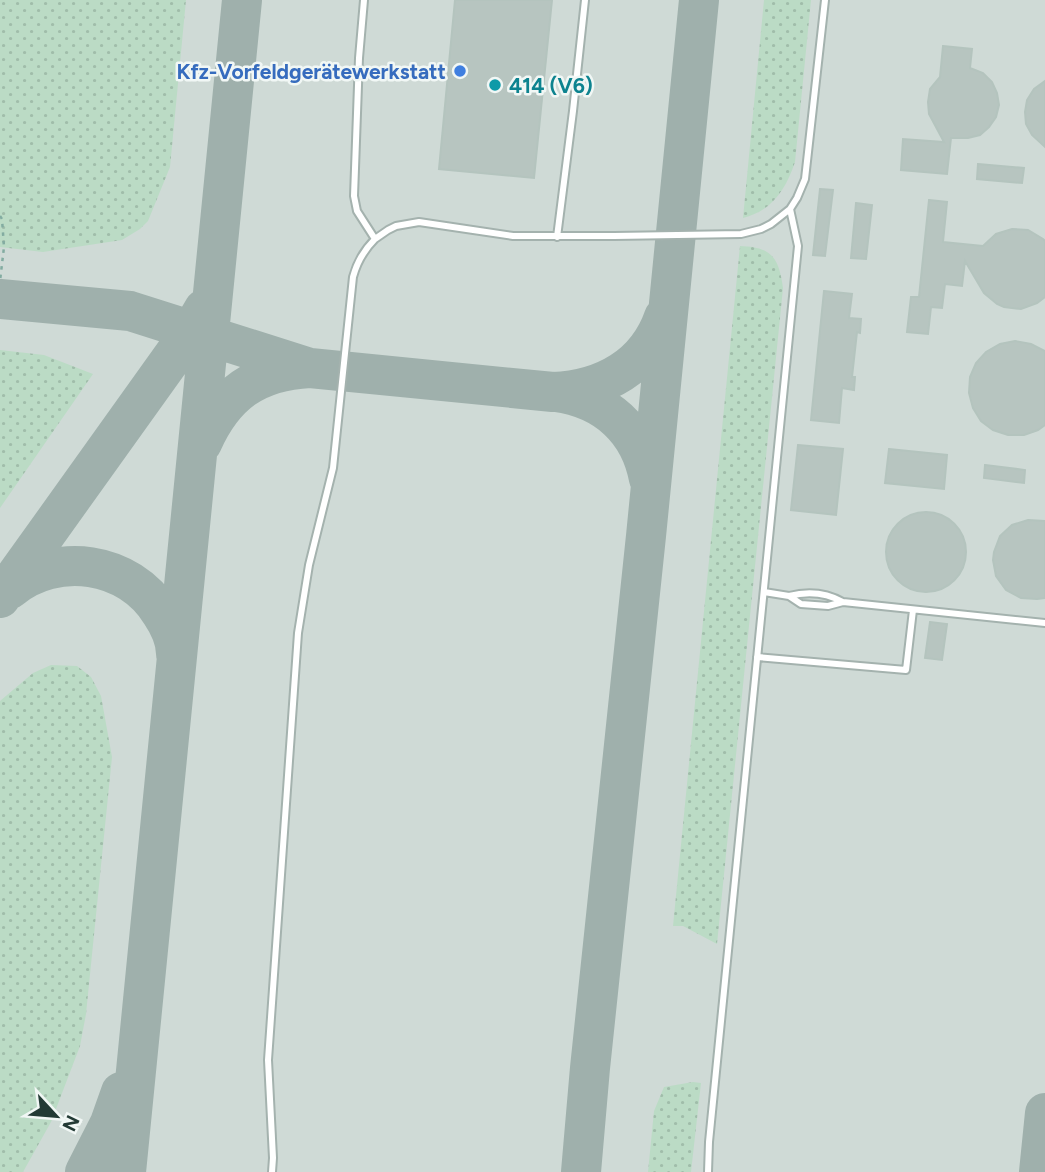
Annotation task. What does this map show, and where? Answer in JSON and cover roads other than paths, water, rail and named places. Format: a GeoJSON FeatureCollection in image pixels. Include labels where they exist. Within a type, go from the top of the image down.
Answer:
{"type":"FeatureCollection","features":[{"type":"Feature","properties":{"kind":"lane"},"geometry":{"type":"LineString","coordinates":[[364,0],[354,196],[357,211],[375,239]]}},
{"type":"Feature","properties":{"kind":"lane"},"geometry":{"type":"LineString","coordinates":[[557,237],[584,0]]}},
{"type":"Feature","properties":{"kind":"lane"},"geometry":{"type":"LineString","coordinates":[[272,1172],[268,1060],[298,633],[309,565],[333,468],[353,277],[358,261],[375,239],[388,230],[419,222],[492,234],[557,237],[750,233],[771,224],[790,209],[805,179],[825,0]]}},
{"type":"Feature","properties":{"kind":"lane"},"geometry":{"type":"LineString","coordinates":[[708,1172],[798,246],[790,209]]}},
{"type":"Feature","properties":{"kind":"lane"},"geometry":{"type":"LineString","coordinates":[[764,592],[789,596],[802,604],[828,606],[843,603],[1045,623]]}},
{"type":"Feature","properties":{"kind":"lane"},"geometry":{"type":"LineString","coordinates":[[789,596],[803,592],[830,595],[843,603]]}},
{"type":"Feature","properties":{"kind":"lane"},"geometry":{"type":"LineString","coordinates":[[757,657],[906,670],[913,610]]}},
{"type":"Feature","properties":{"kind":"place","name":"Kfz-Vorfeldgerätewerkstatt"},"geometry":{"type":"Point","coordinates":[460,71]}},
{"type":"Feature","properties":{"kind":"place","name":"414 (V6)"},"geometry":{"type":"Point","coordinates":[495,85]}}]}
